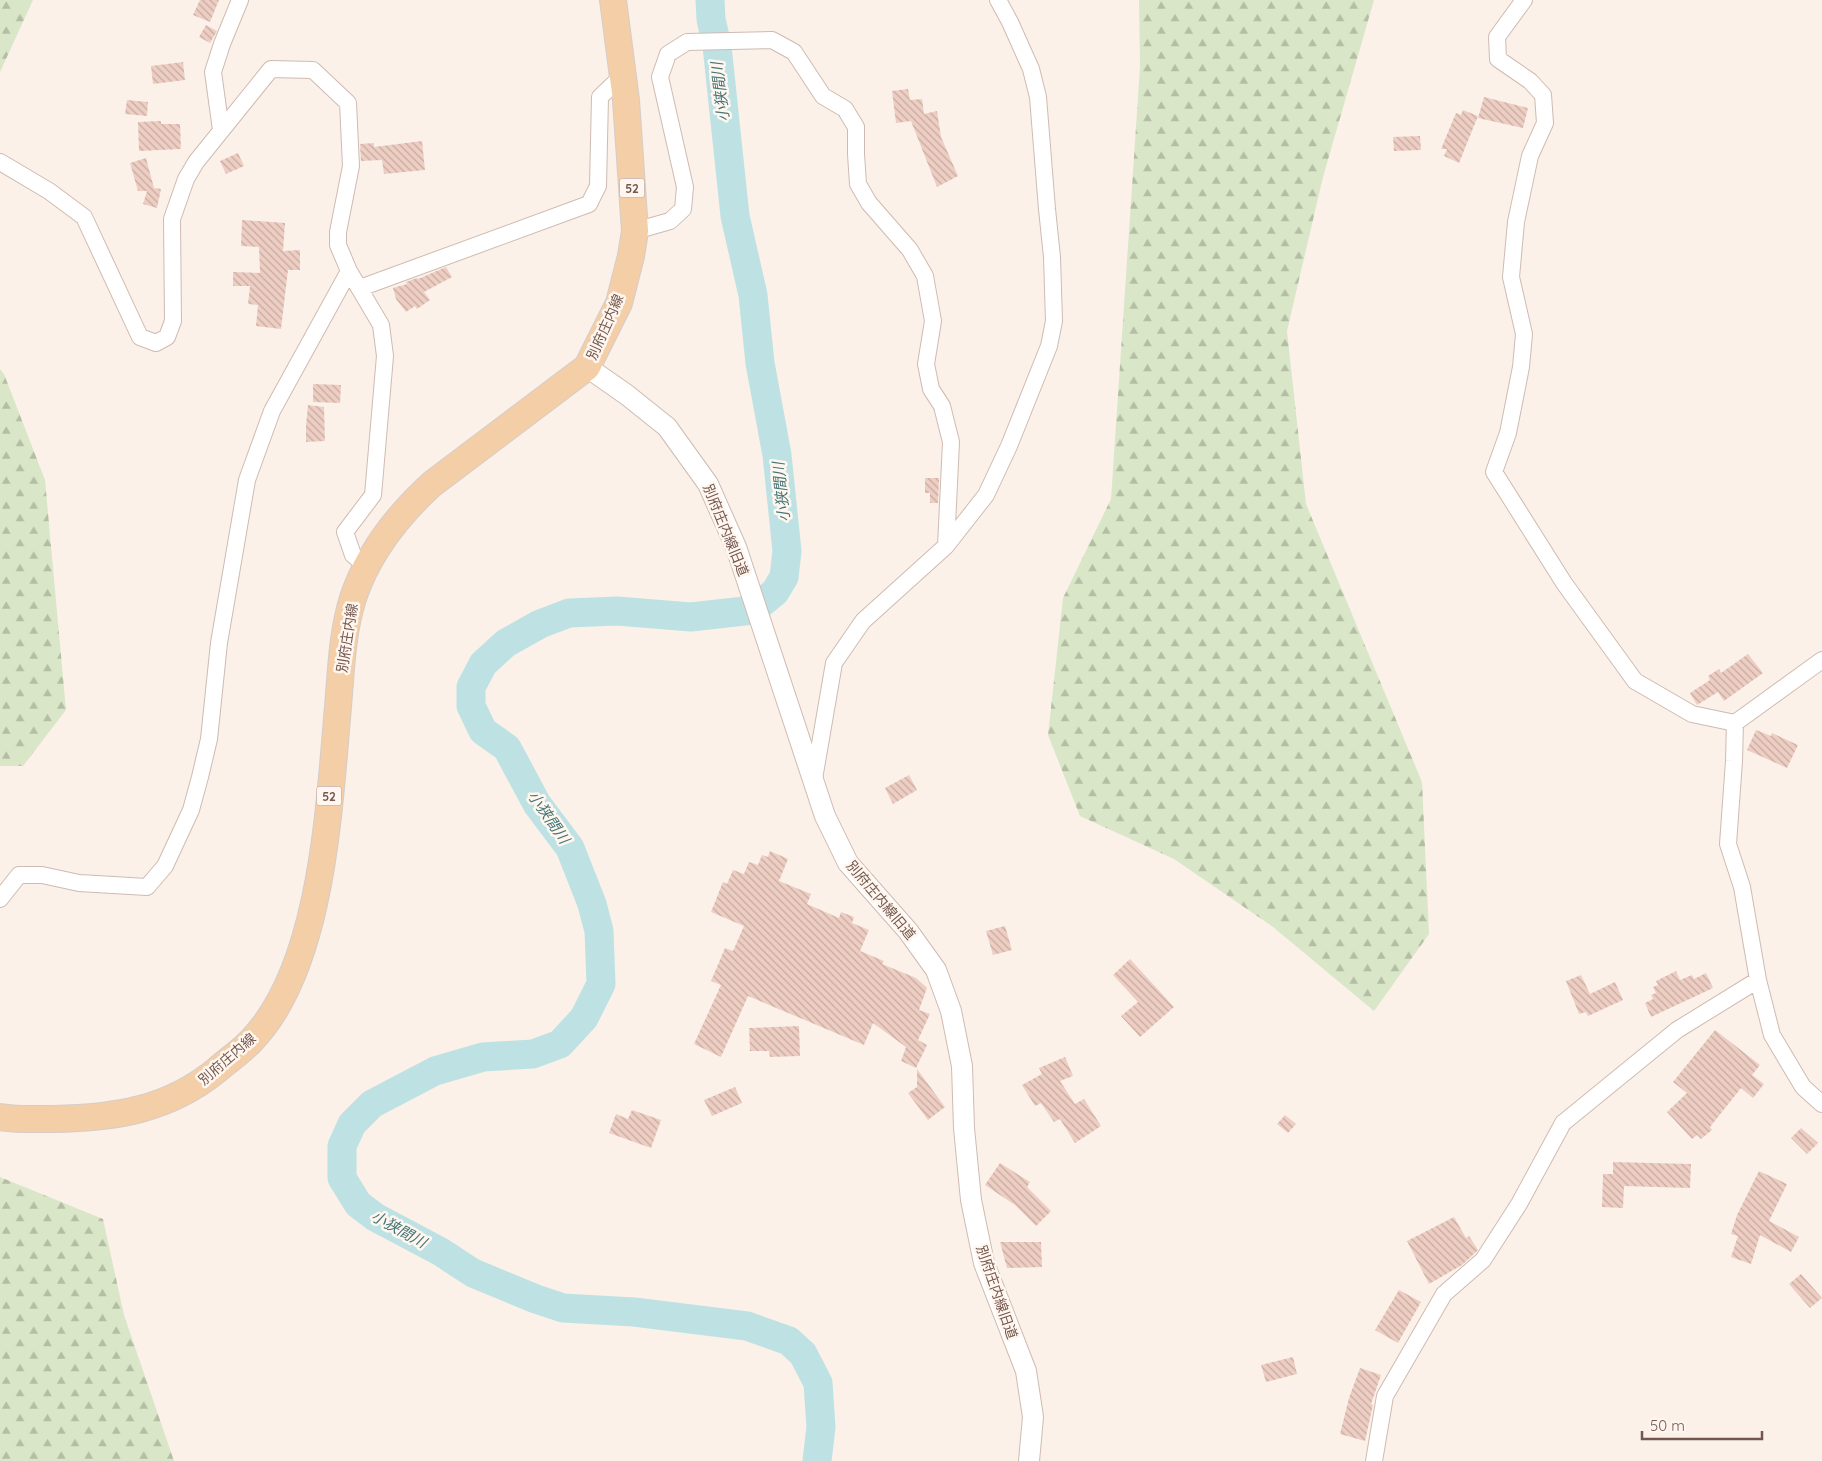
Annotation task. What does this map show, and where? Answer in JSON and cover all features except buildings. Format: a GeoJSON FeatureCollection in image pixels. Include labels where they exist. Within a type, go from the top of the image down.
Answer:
{"type":"FeatureCollection","features":[{"type":"Feature","properties":{"kind":"main road","name":"別府庄内線"},"geometry":{"type":"LineString","coordinates":[[0,1117],[12,1119],[81,1119],[132,1112],[163,1102],[199,1084],[251,1041],[268,1019],[285,991],[302,951],[317,886],[327,816],[343,643],[353,598],[367,567],[387,532],[409,505],[432,484],[587,367],[619,303],[636,231],[613,0]]}},
{"type":"Feature","properties":{"kind":"street"},"geometry":{"type":"LineString","coordinates":[[221,130],[213,72],[240,0]]}},
{"type":"Feature","properties":{"kind":"street"},"geometry":{"type":"LineString","coordinates":[[814,779],[834,663],[864,621],[946,546],[986,496],[1009,446],[1049,346],[1054,320],[1052,257],[1046,209],[1038,98],[1032,69],[998,0]]}},
{"type":"Feature","properties":{"kind":"street"},"geometry":{"type":"LineString","coordinates":[[1524,0],[1497,37],[1498,59],[1530,81],[1543,95],[1545,123],[1530,156],[1516,222],[1511,277],[1524,334],[1508,433],[1494,472],[1564,583],[1635,681],[1692,714],[1735,722],[1822,660]]}},
{"type":"Feature","properties":{"kind":"street"},"geometry":{"type":"LineString","coordinates":[[636,231],[670,221],[683,209],[685,187],[660,77],[668,54],[687,42],[772,40],[794,52],[824,96],[846,110],[856,127],[858,184],[869,203],[910,250],[925,276],[933,320],[926,364],[931,389],[942,406],[951,442],[946,546]]}},
{"type":"Feature","properties":{"kind":"street"},"geometry":{"type":"LineString","coordinates":[[0,162],[49,191],[84,217],[140,337],[156,343],[167,337],[173,320],[172,219],[186,179],[196,162],[221,130],[271,69],[312,70],[348,102],[352,166],[338,232],[338,245],[349,270],[381,324],[385,356],[373,495],[345,532],[353,555],[367,567]]}},
{"type":"Feature","properties":{"kind":"street"},"geometry":{"type":"LineString","coordinates":[[360,288],[589,204],[598,186],[600,98],[622,76]]}},
{"type":"Feature","properties":{"kind":"street"},"geometry":{"type":"LineString","coordinates":[[0,898],[19,875],[42,875],[79,883],[147,887],[165,866],[191,810],[209,739],[220,643],[247,480],[272,411],[349,270]]}},
{"type":"Feature","properties":{"kind":"street","name":"別府庄内線旧道"},"geometry":{"type":"LineString","coordinates":[[587,367],[667,427],[708,484],[736,547],[825,816],[848,864],[908,931],[936,970],[951,1011],[962,1066],[964,1128],[971,1200],[984,1263],[1026,1371],[1033,1417],[1029,1461]]}},
{"type":"Feature","properties":{"kind":"street"},"geometry":{"type":"LineString","coordinates":[[1735,722],[1733,793],[1728,844],[1742,887],[1758,980],[1772,1035],[1803,1087],[1822,1104]]}},
{"type":"Feature","properties":{"kind":"street"},"geometry":{"type":"LineString","coordinates":[[1374,1461],[1385,1396],[1444,1294],[1483,1260],[1519,1204],[1563,1123],[1677,1030],[1758,980]]}},
{"type":"Feature","properties":{"kind":"green space"},"geometry":{"type":"Polygon","coordinates":[[[0,0],[33,0],[0,72],[0,0]]]}},
{"type":"Feature","properties":{"kind":"green space"},"geometry":{"type":"Polygon","coordinates":[[[1139,0],[1374,0],[1323,177],[1287,331],[1306,504],[1422,782],[1429,934],[1374,1011],[1273,927],[1174,859],[1080,816],[1048,735],[1063,598],[1111,499],[1140,67],[1139,0]]]}},
{"type":"Feature","properties":{"kind":"green space"},"geometry":{"type":"Polygon","coordinates":[[[0,369],[4,374],[45,480],[66,710],[23,766],[0,766],[0,369]]]}},
{"type":"Feature","properties":{"kind":"green space"},"geometry":{"type":"Polygon","coordinates":[[[0,1177],[103,1219],[124,1315],[174,1461],[0,1461],[0,1177]]]}},
{"type":"Feature","properties":{"kind":"waterway","name":"小狭間川"},"geometry":{"type":"LineString","coordinates":[[710,0],[711,19],[717,46],[735,216],[753,295],[760,363],[777,455],[787,551],[784,577],[775,592],[753,610],[691,617],[617,611],[569,613],[540,624],[506,643],[483,664],[471,687],[471,706],[483,731],[507,748],[537,804],[570,848],[592,904],[599,931],[601,984],[584,1018],[560,1044],[533,1054],[483,1057],[435,1071],[372,1104],[352,1124],[342,1146],[342,1178],[358,1204],[375,1217],[441,1252],[473,1273],[536,1299],[563,1308],[634,1312],[747,1326],[789,1341],[803,1354],[818,1383],[821,1427],[817,1461]]}}]}
